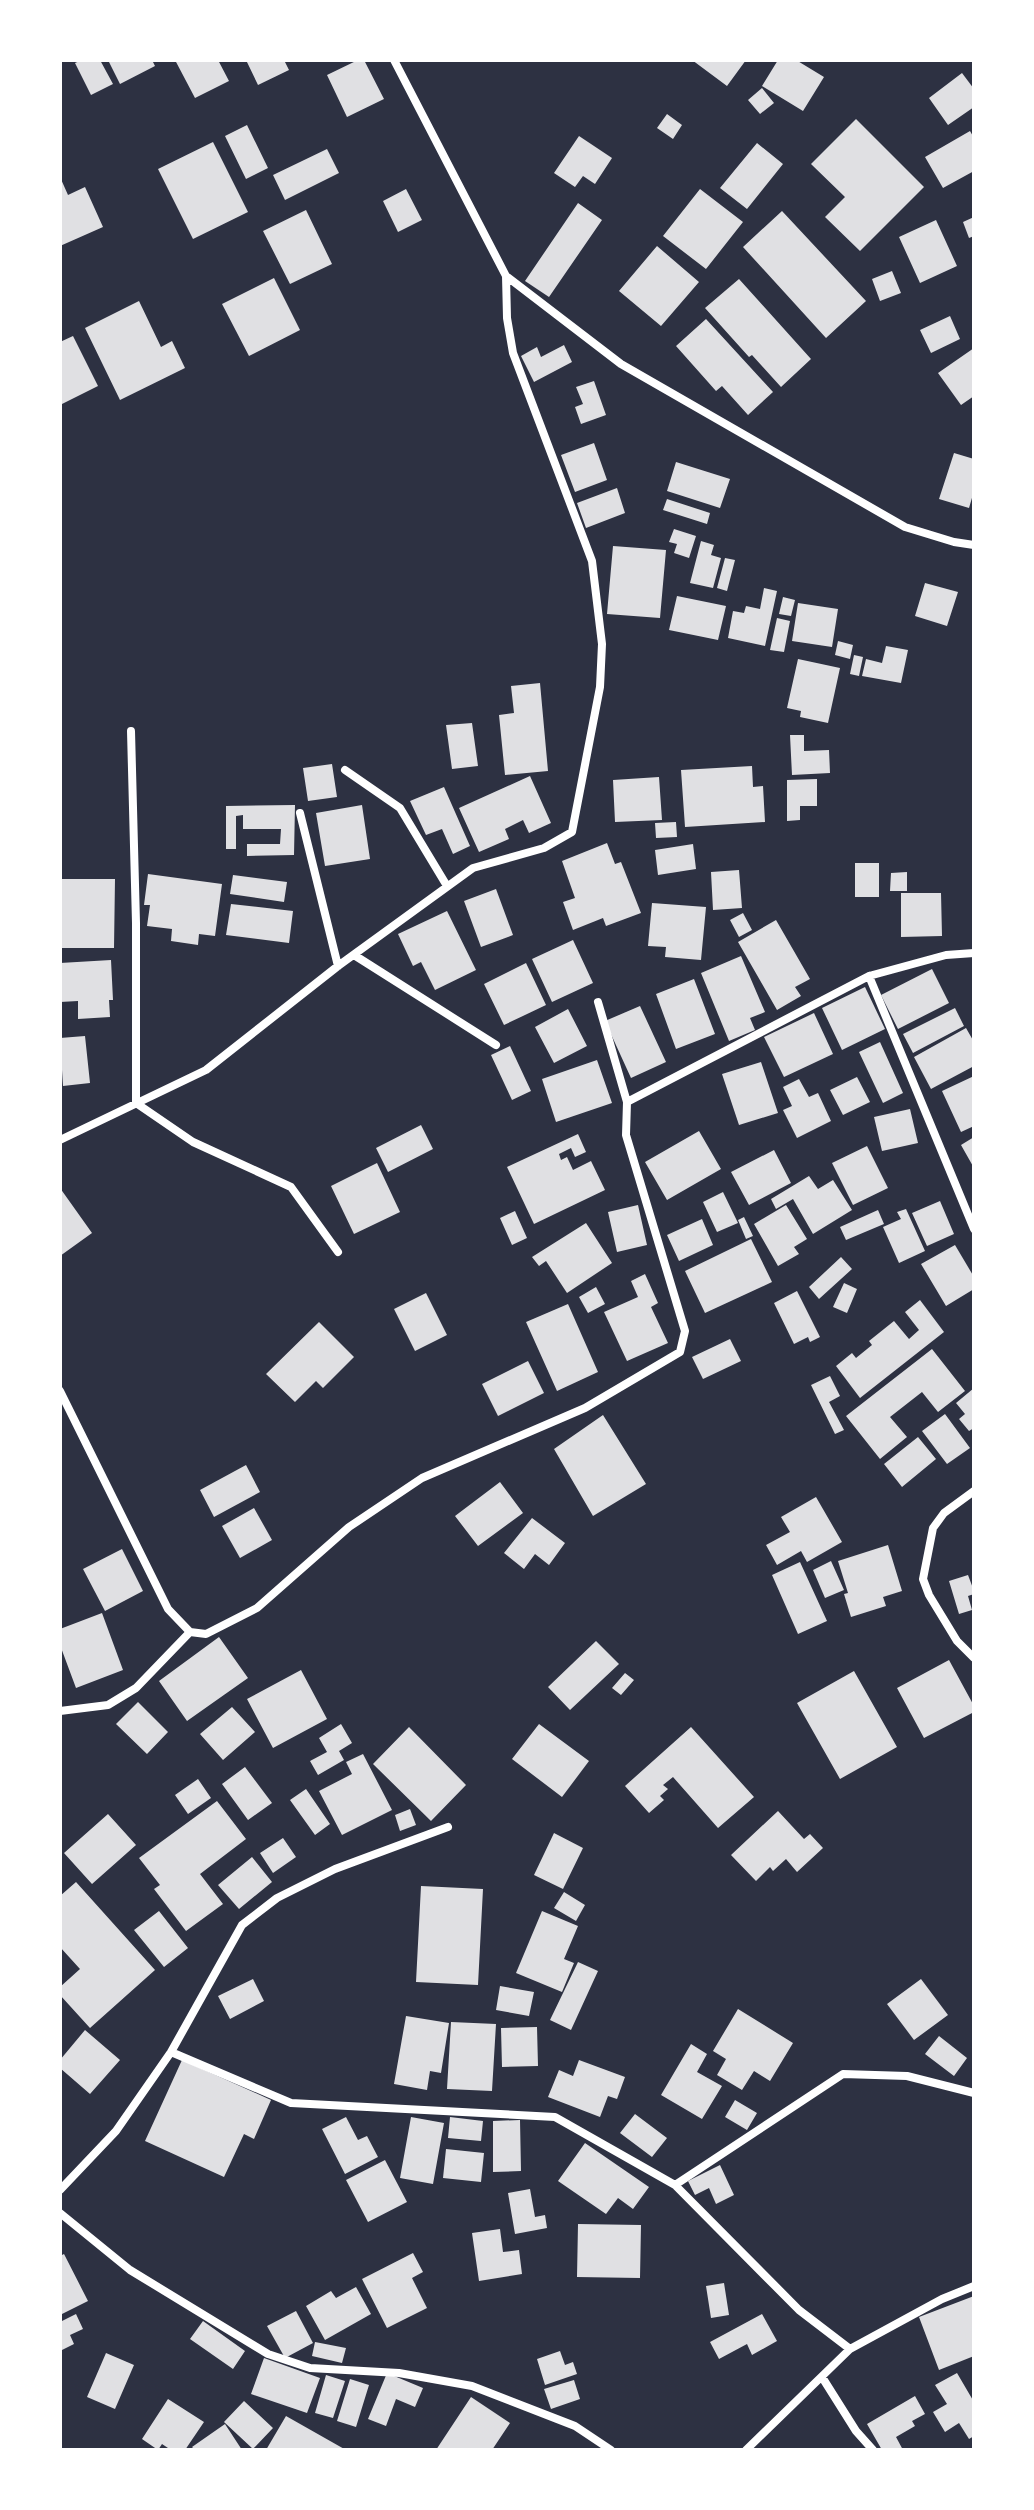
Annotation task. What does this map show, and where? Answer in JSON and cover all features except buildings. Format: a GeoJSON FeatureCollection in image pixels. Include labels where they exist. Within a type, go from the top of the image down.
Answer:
{"type":"FeatureCollection","features":[{"type":"Feature","properties":{"kind":"street"},"geometry":{"type":"LineString","coordinates":[[394,60],[506,276],[634,372],[905,527],[974,545]]}},
{"type":"Feature","properties":{"kind":"street"},"geometry":{"type":"LineString","coordinates":[[60,1140],[206,1070],[338,966],[473,868],[544,848],[572,832],[600,687],[602,644],[592,561],[513,353],[507,318],[506,276]]}},
{"type":"Feature","properties":{"kind":"street"},"geometry":{"type":"LineString","coordinates":[[131,731],[136,923],[136,1103]]}},
{"type":"Feature","properties":{"kind":"street"},"geometry":{"type":"LineString","coordinates":[[345,770],[400,808],[447,886]]}},
{"type":"Feature","properties":{"kind":"street"},"geometry":{"type":"LineString","coordinates":[[300,813],[338,966]]}},
{"type":"Feature","properties":{"kind":"street"},"geometry":{"type":"LineString","coordinates":[[627,1102],[869,976],[946,955],[974,953]]}},
{"type":"Feature","properties":{"kind":"street"},"geometry":{"type":"LineString","coordinates":[[354,955],[496,1045]]}},
{"type":"Feature","properties":{"kind":"street"},"geometry":{"type":"LineString","coordinates":[[869,976],[974,1229]]}},
{"type":"Feature","properties":{"kind":"street"},"geometry":{"type":"LineString","coordinates":[[60,1391],[168,1609],[190,1632],[206,1634],[257,1608],[349,1527],[422,1478],[585,1408],[680,1352],[685,1331],[626,1135],[627,1102],[598,1002]]}},
{"type":"Feature","properties":{"kind":"street"},"geometry":{"type":"LineString","coordinates":[[136,1103],[193,1142],[291,1187],[338,1252]]}},
{"type":"Feature","properties":{"kind":"street"},"geometry":{"type":"LineString","coordinates":[[974,1491],[944,1513],[933,1528],[923,1579],[929,1595],[957,1641],[974,1658]]}},
{"type":"Feature","properties":{"kind":"street"},"geometry":{"type":"LineString","coordinates":[[60,1711],[108,1705],[136,1688],[190,1632]]}},
{"type":"Feature","properties":{"kind":"street"},"geometry":{"type":"LineString","coordinates":[[60,2190],[116,2131],[171,2052],[242,1925],[277,1898],[335,1869],[448,1827]]}},
{"type":"Feature","properties":{"kind":"street"},"geometry":{"type":"LineString","coordinates":[[171,2052],[291,2103],[555,2117],[675,2185],[799,2310],[850,2349]]}},
{"type":"Feature","properties":{"kind":"street"},"geometry":{"type":"LineString","coordinates":[[675,2185],[843,2074],[907,2076],[974,2093]]}},
{"type":"Feature","properties":{"kind":"street"},"geometry":{"type":"LineString","coordinates":[[60,2213],[130,2270],[268,2354],[310,2368],[399,2373],[472,2386],[575,2426],[611,2450]]}},
{"type":"Feature","properties":{"kind":"street"},"geometry":{"type":"LineString","coordinates":[[746,2450],[850,2349],[942,2299],[974,2286]]}},
{"type":"Feature","properties":{"kind":"street"},"geometry":{"type":"LineString","coordinates":[[822,2377],[856,2431],[873,2450]]}}]}
